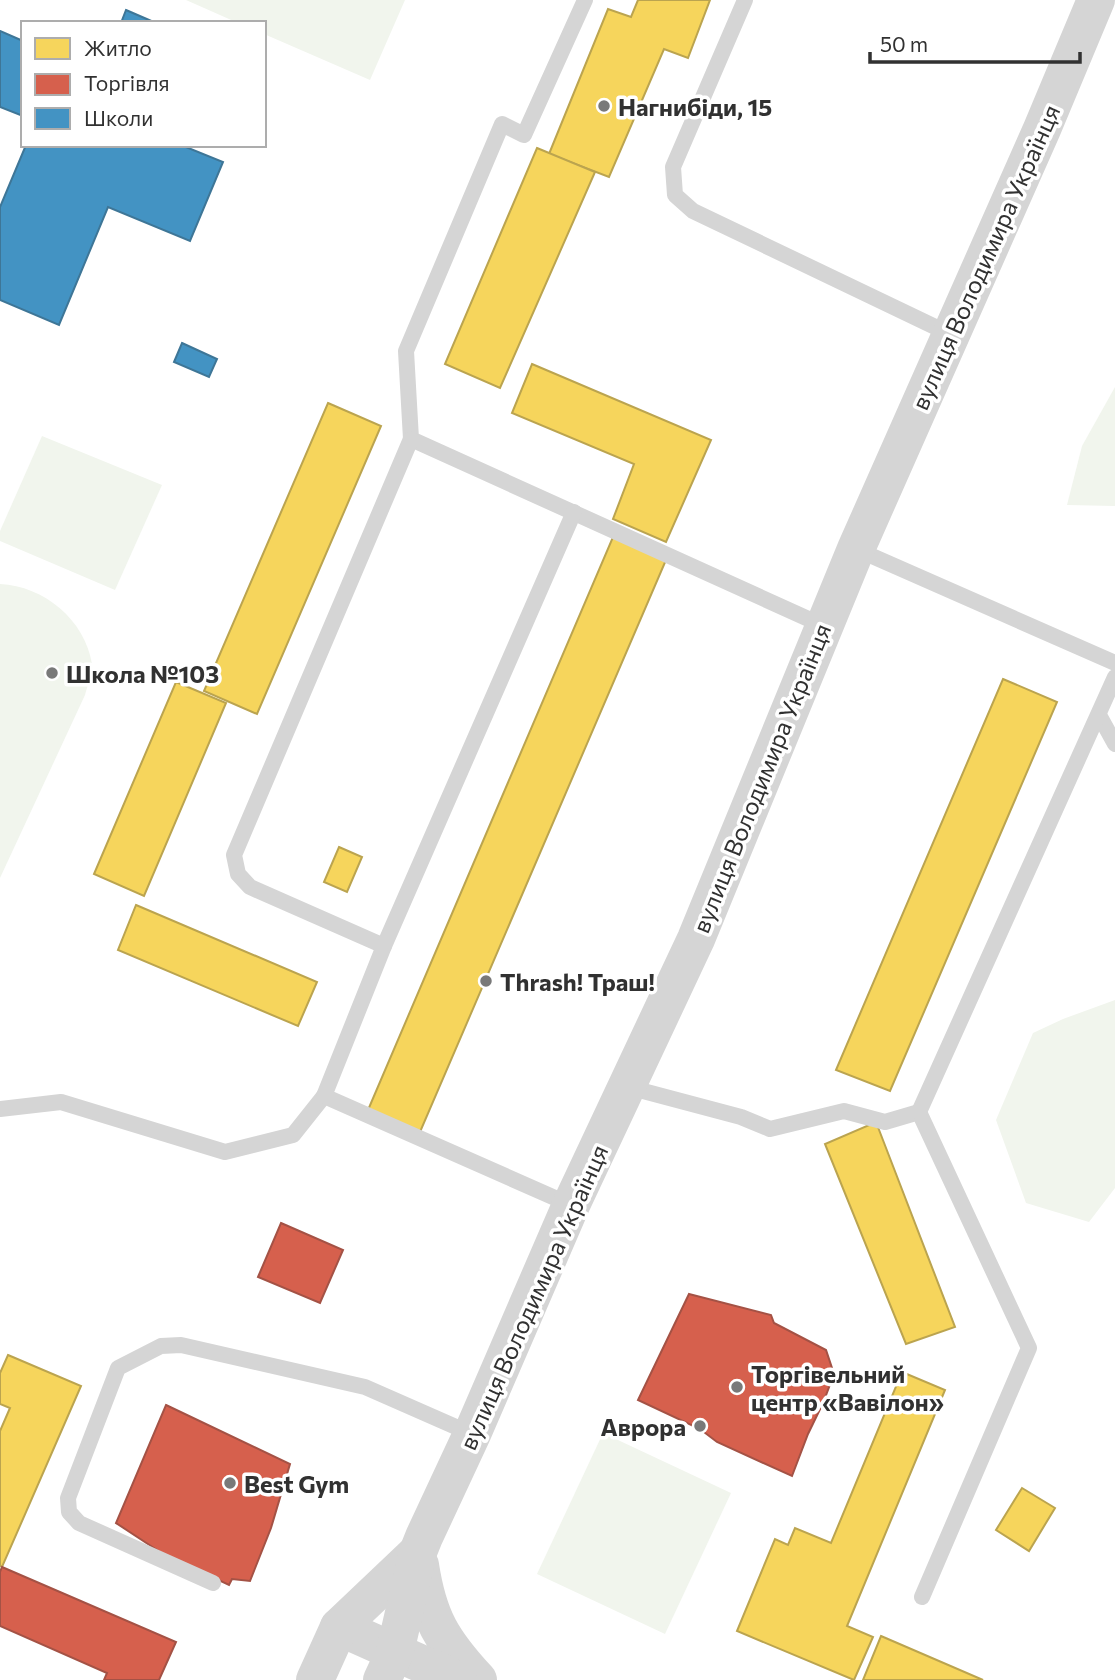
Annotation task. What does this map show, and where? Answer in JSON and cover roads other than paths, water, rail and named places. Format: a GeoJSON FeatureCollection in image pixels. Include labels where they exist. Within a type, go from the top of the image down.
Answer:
{"type":"FeatureCollection","features":[{"type":"Feature","properties":{"kind":"street","name":"вулиця Володимира Українця"},"geometry":{"type":"LineString","coordinates":[[389,1666],[418,1552],[572,1205],[696,939],[856,549],[952,335],[1096,0]]}},
{"type":"Feature","properties":{"kind":"street","name":"вулиця Володимира Українця"},"geometry":{"type":"LineString","coordinates":[[315,1680],[339,1627],[418,1552]]}},
{"type":"Feature","properties":{"kind":"street"},"geometry":{"type":"LineString","coordinates":[[418,1552],[429,1609],[440,1635],[478,1680]]}},
{"type":"Feature","properties":{"kind":"street"},"geometry":{"type":"LineString","coordinates":[[339,1627],[389,1666],[458,1680]]}},
{"type":"Feature","properties":{"kind":"lane"},"geometry":{"type":"LineString","coordinates":[[384,946],[250,887],[237,874],[234,855],[411,439],[406,351],[502,124],[524,135],[585,0]]}},
{"type":"Feature","properties":{"kind":"lane"},"geometry":{"type":"LineString","coordinates":[[745,0],[673,167],[674,195],[693,211],[952,335]]}},
{"type":"Feature","properties":{"kind":"lane"},"geometry":{"type":"LineString","coordinates":[[411,439],[824,626]]}},
{"type":"Feature","properties":{"kind":"lane"},"geometry":{"type":"LineString","coordinates":[[0,1110],[61,1102],[225,1152],[293,1135],[324,1096],[384,946],[575,512]]}},
{"type":"Feature","properties":{"kind":"lane"},"geometry":{"type":"LineString","coordinates":[[856,549],[1115,663]]}},
{"type":"Feature","properties":{"kind":"lane"},"geometry":{"type":"LineString","coordinates":[[628,1087],[741,1117],[770,1129],[844,1111],[885,1122],[919,1112],[1115,677]]}},
{"type":"Feature","properties":{"kind":"lane"},"geometry":{"type":"LineString","coordinates":[[1099,715],[1115,744]]}},
{"type":"Feature","properties":{"kind":"lane"},"geometry":{"type":"LineString","coordinates":[[324,1096],[572,1205]]}},
{"type":"Feature","properties":{"kind":"lane"},"geometry":{"type":"LineString","coordinates":[[919,1112],[1029,1348],[922,1597]]}},
{"type":"Feature","properties":{"kind":"lane"},"geometry":{"type":"LineString","coordinates":[[213,1583],[79,1523],[69,1512],[68,1498],[118,1368],[161,1346],[181,1345],[365,1387],[472,1434]]}},
{"type":"Feature","properties":{"kind":"place","name":"Нагнибіди, 15"},"geometry":{"type":"Point","coordinates":[604,106]}},
{"type":"Feature","properties":{"kind":"place","name":"Школа №103"},"geometry":{"type":"Point","coordinates":[52,673]}},
{"type":"Feature","properties":{"kind":"place","name":"Thrash! Траш!"},"geometry":{"type":"Point","coordinates":[486,981]}},
{"type":"Feature","properties":{"kind":"place","name":"Торгівельний центр «Вавілон»"},"geometry":{"type":"Point","coordinates":[737,1387]}},
{"type":"Feature","properties":{"kind":"place","name":"Аврора"},"geometry":{"type":"Point","coordinates":[700,1426]}},
{"type":"Feature","properties":{"kind":"place","name":"Best Gym"},"geometry":{"type":"Point","coordinates":[230,1483]}}]}
